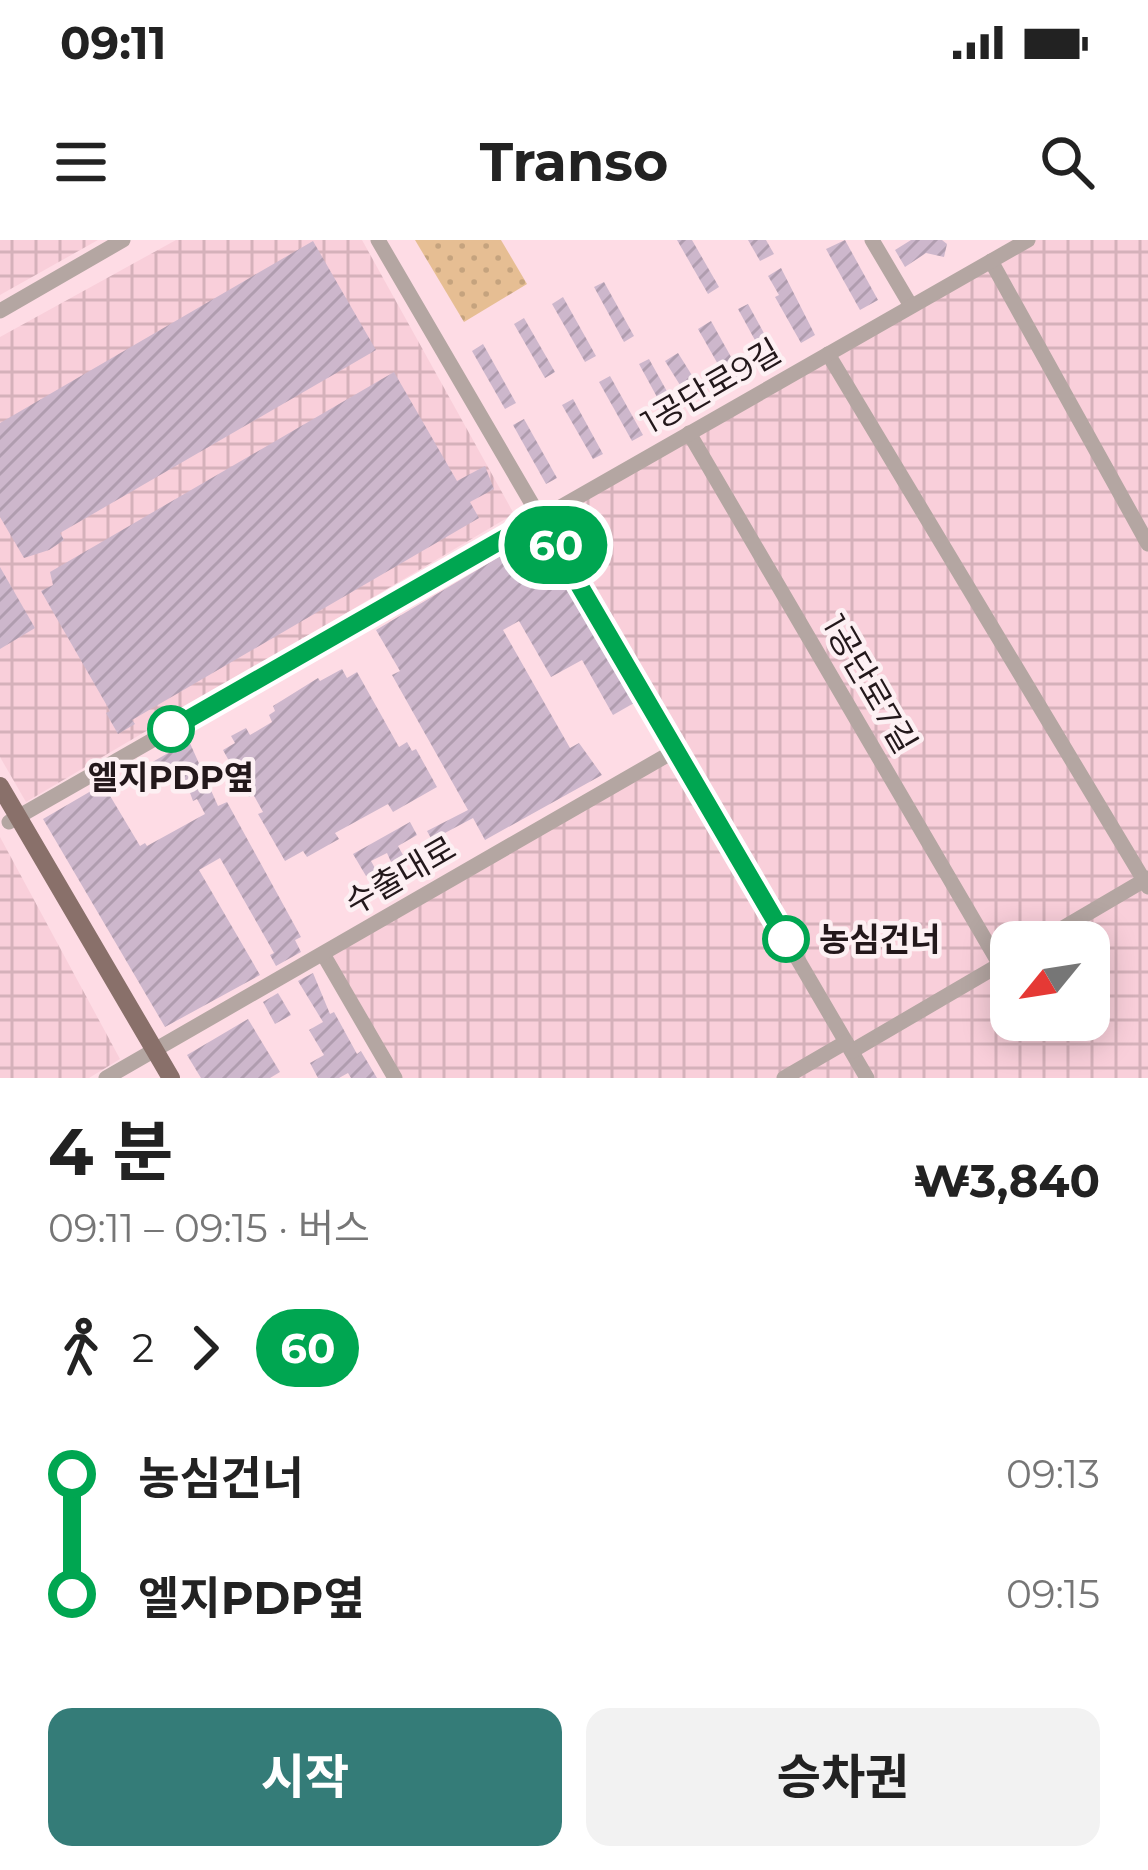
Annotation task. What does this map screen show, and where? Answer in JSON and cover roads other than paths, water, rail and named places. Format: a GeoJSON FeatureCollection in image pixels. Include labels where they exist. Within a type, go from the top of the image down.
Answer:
{"type":"FeatureCollection","features":[{"type":"Feature","properties":{"kind":"main road"},"geometry":{"type":"LineString","coordinates":[[0,786],[9,815],[150,1052],[171,1078]]}},
{"type":"Feature","properties":{"kind":"main road"},"geometry":{"type":"LineString","coordinates":[[150,1052],[159,1078]]}},
{"type":"Feature","properties":{"kind":"street"},"geometry":{"type":"LineString","coordinates":[[0,310],[123,240]]}},
{"type":"Feature","properties":{"kind":"street"},"geometry":{"type":"LineString","coordinates":[[378,240],[867,1078]]}},
{"type":"Feature","properties":{"kind":"street"},"geometry":{"type":"LineString","coordinates":[[872,240],[911,307]]}},
{"type":"Feature","properties":{"kind":"street","name":"1공단로9길"},"geometry":{"type":"LineString","coordinates":[[9,815],[1028,240]]}},
{"type":"Feature","properties":{"kind":"street"},"geometry":{"type":"LineString","coordinates":[[991,261],[1148,544]]}},
{"type":"Feature","properties":{"kind":"street"},"geometry":{"type":"LineString","coordinates":[[828,354],[1147,882],[1077,921]]}},
{"type":"Feature","properties":{"kind":"street","name":"1공단로7길"},"geometry":{"type":"LineString","coordinates":[[689,433],[990,937]]}},
{"type":"Feature","properties":{"kind":"street","name":"수출대로"},"geometry":{"type":"LineString","coordinates":[[106,1078],[676,750]]}},
{"type":"Feature","properties":{"kind":"street"},"geometry":{"type":"LineString","coordinates":[[323,954],[395,1078]]}},
{"type":"Feature","properties":{"kind":"street","name":"1공단로7길"},"geometry":{"type":"LineString","coordinates":[[784,1078],[990,970]]}},
{"type":"Feature","properties":{"kind":"place","name":"엘지PDP옆"},"geometry":{"type":"Point","coordinates":[171,729]}},
{"type":"Feature","properties":{"kind":"place","name":"농심건너"},"geometry":{"type":"Point","coordinates":[786,939]}}]}
